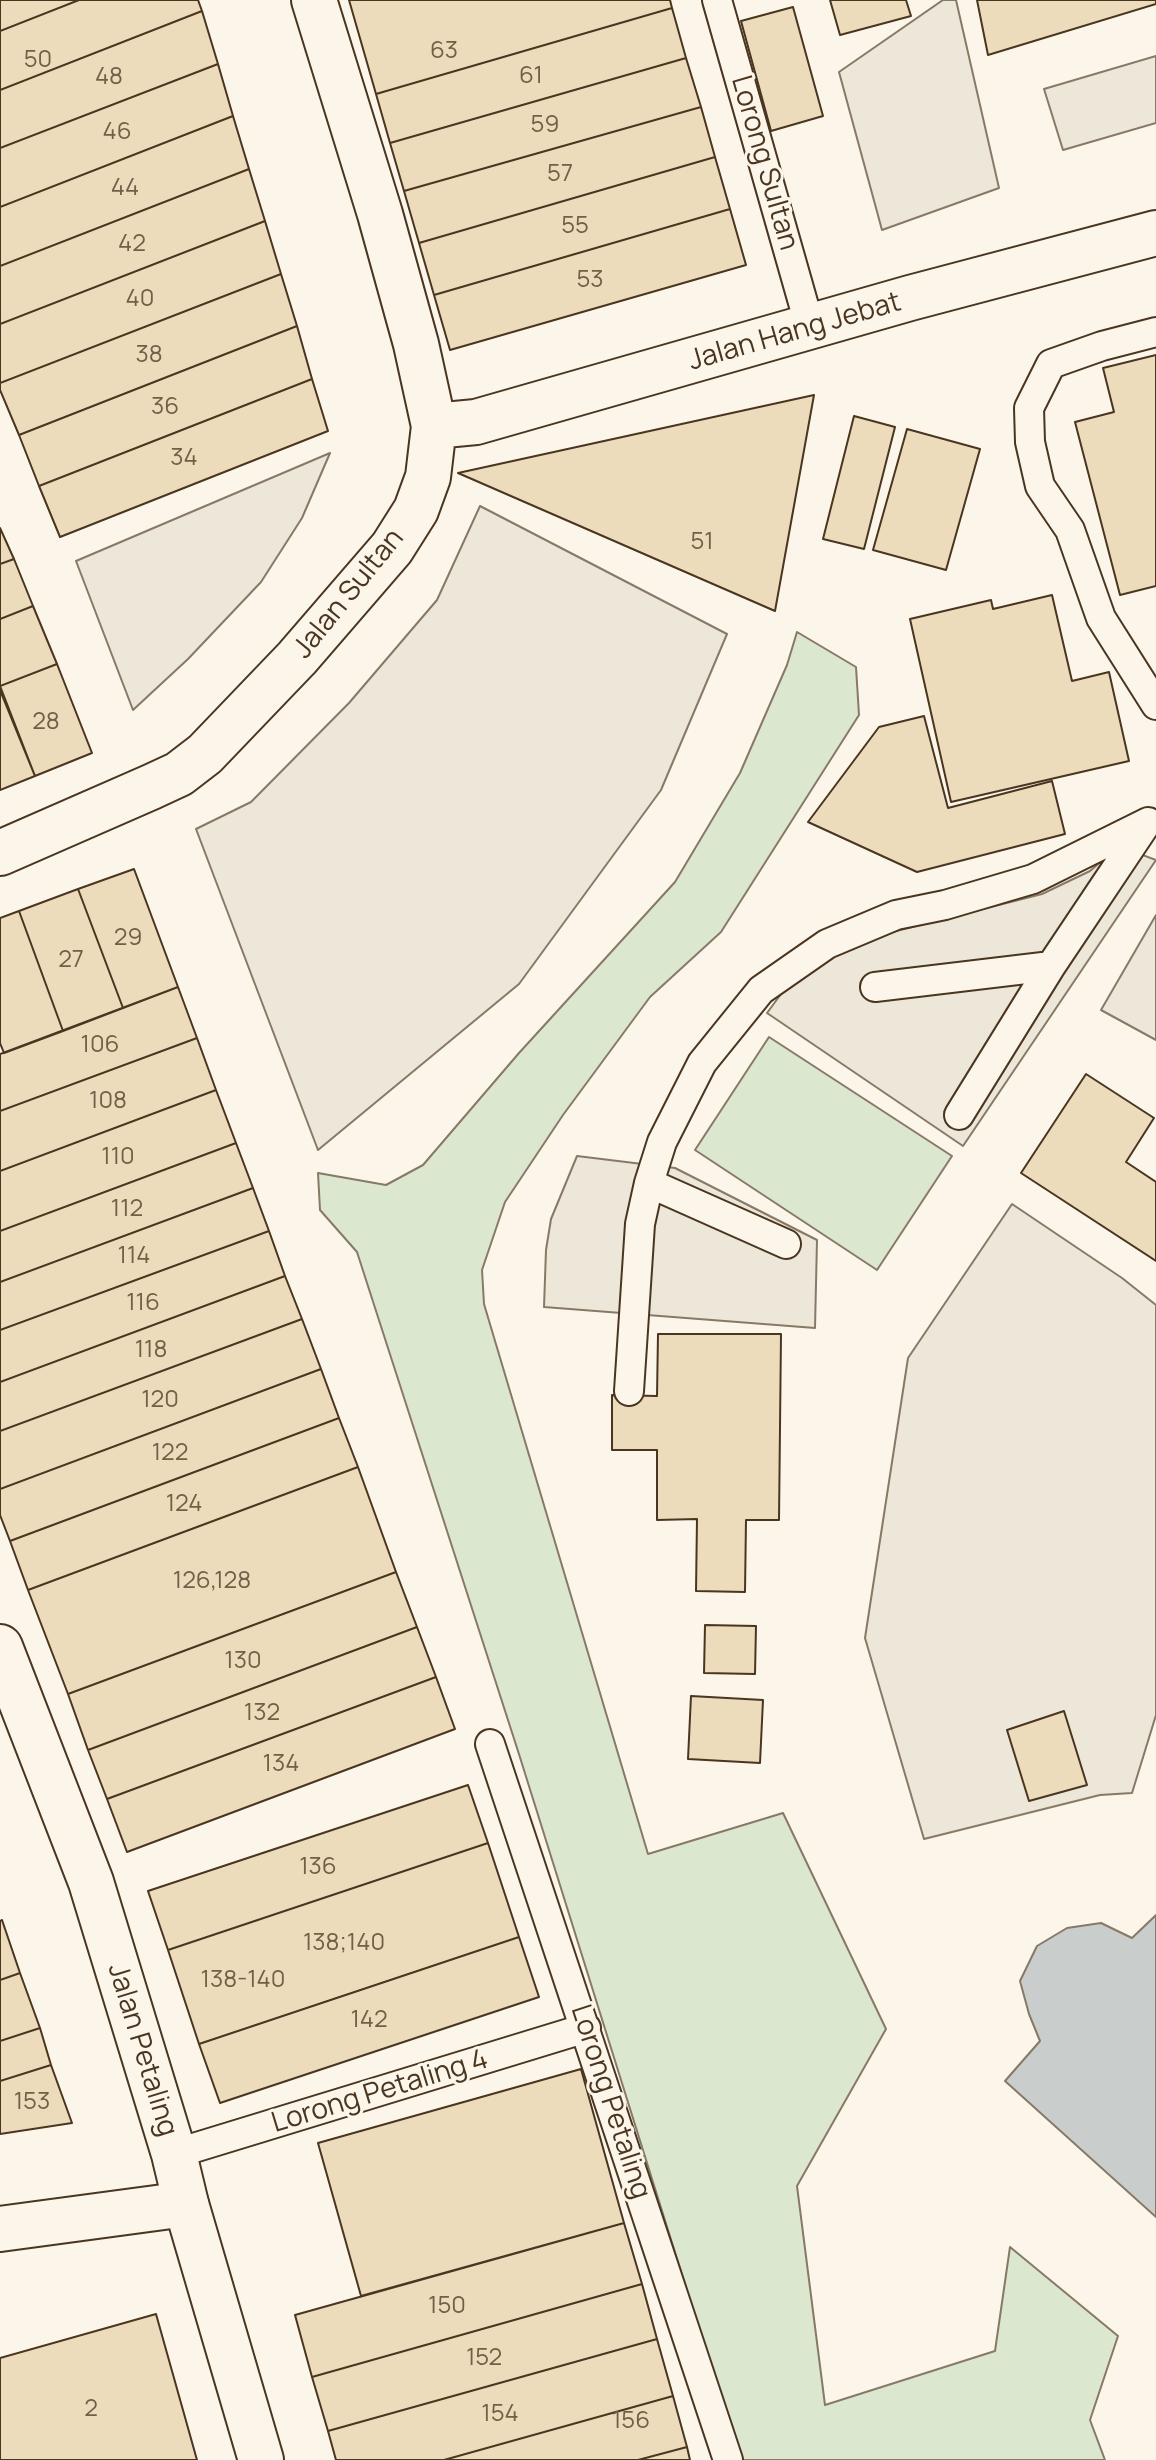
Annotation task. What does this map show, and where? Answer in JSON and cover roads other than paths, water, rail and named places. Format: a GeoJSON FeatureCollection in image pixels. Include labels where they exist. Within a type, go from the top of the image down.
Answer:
{"type":"FeatureCollection","features":[{"type":"Feature","properties":{"kind":"street","name":"Jalan Sultan"},"geometry":{"type":"LineString","coordinates":[[0,853],[179,774],[205,754],[297,658],[392,548],[416,510],[428,477],[434,426],[416,344],[380,214],[314,0]]}},
{"type":"Feature","properties":{"kind":"street","name":"Jalan Hang Jebat"},"geometry":{"type":"LineString","coordinates":[[434,426],[476,422],[1156,233]]}},
{"type":"Feature","properties":{"kind":"street","name":"Jalan Petaling"},"geometry":{"type":"LineString","coordinates":[[0,1647],[91,1882],[174,2154],[261,2460]]}},
{"type":"Feature","properties":{"kind":"street"},"geometry":{"type":"LineString","coordinates":[[0,2229],[186,2204]]}},
{"type":"Feature","properties":{"kind":"lane","name":"Lorong Sultan"},"geometry":{"type":"LineString","coordinates":[[717,0],[810,327]]}},
{"type":"Feature","properties":{"kind":"lane"},"geometry":{"type":"LineString","coordinates":[[1156,332],[1051,364],[1029,408],[1030,442],[1040,486],[1070,530],[1101,618],[1156,705]]}},
{"type":"Feature","properties":{"kind":"lane"},"geometry":{"type":"LineString","coordinates":[[959,1115],[1051,966],[1152,816]]}},
{"type":"Feature","properties":{"kind":"lane"},"geometry":{"type":"LineString","coordinates":[[629,1391],[640,1224],[662,1142],[702,1063],[761,990],[827,944],[896,915],[945,905],[1033,879],[1152,816]]}},
{"type":"Feature","properties":{"kind":"lane"},"geometry":{"type":"LineString","coordinates":[[875,987],[1051,966]]}},
{"type":"Feature","properties":{"kind":"lane"},"geometry":{"type":"LineString","coordinates":[[649,1183],[786,1244]]}},
{"type":"Feature","properties":{"kind":"lane","name":"Lorong Petaling"},"geometry":{"type":"LineString","coordinates":[[490,1744],[728,2460]]}},
{"type":"Feature","properties":{"kind":"lane","name":"Lorong Petaling 4"},"geometry":{"type":"LineString","coordinates":[[174,2154],[586,2028]]}}]}
